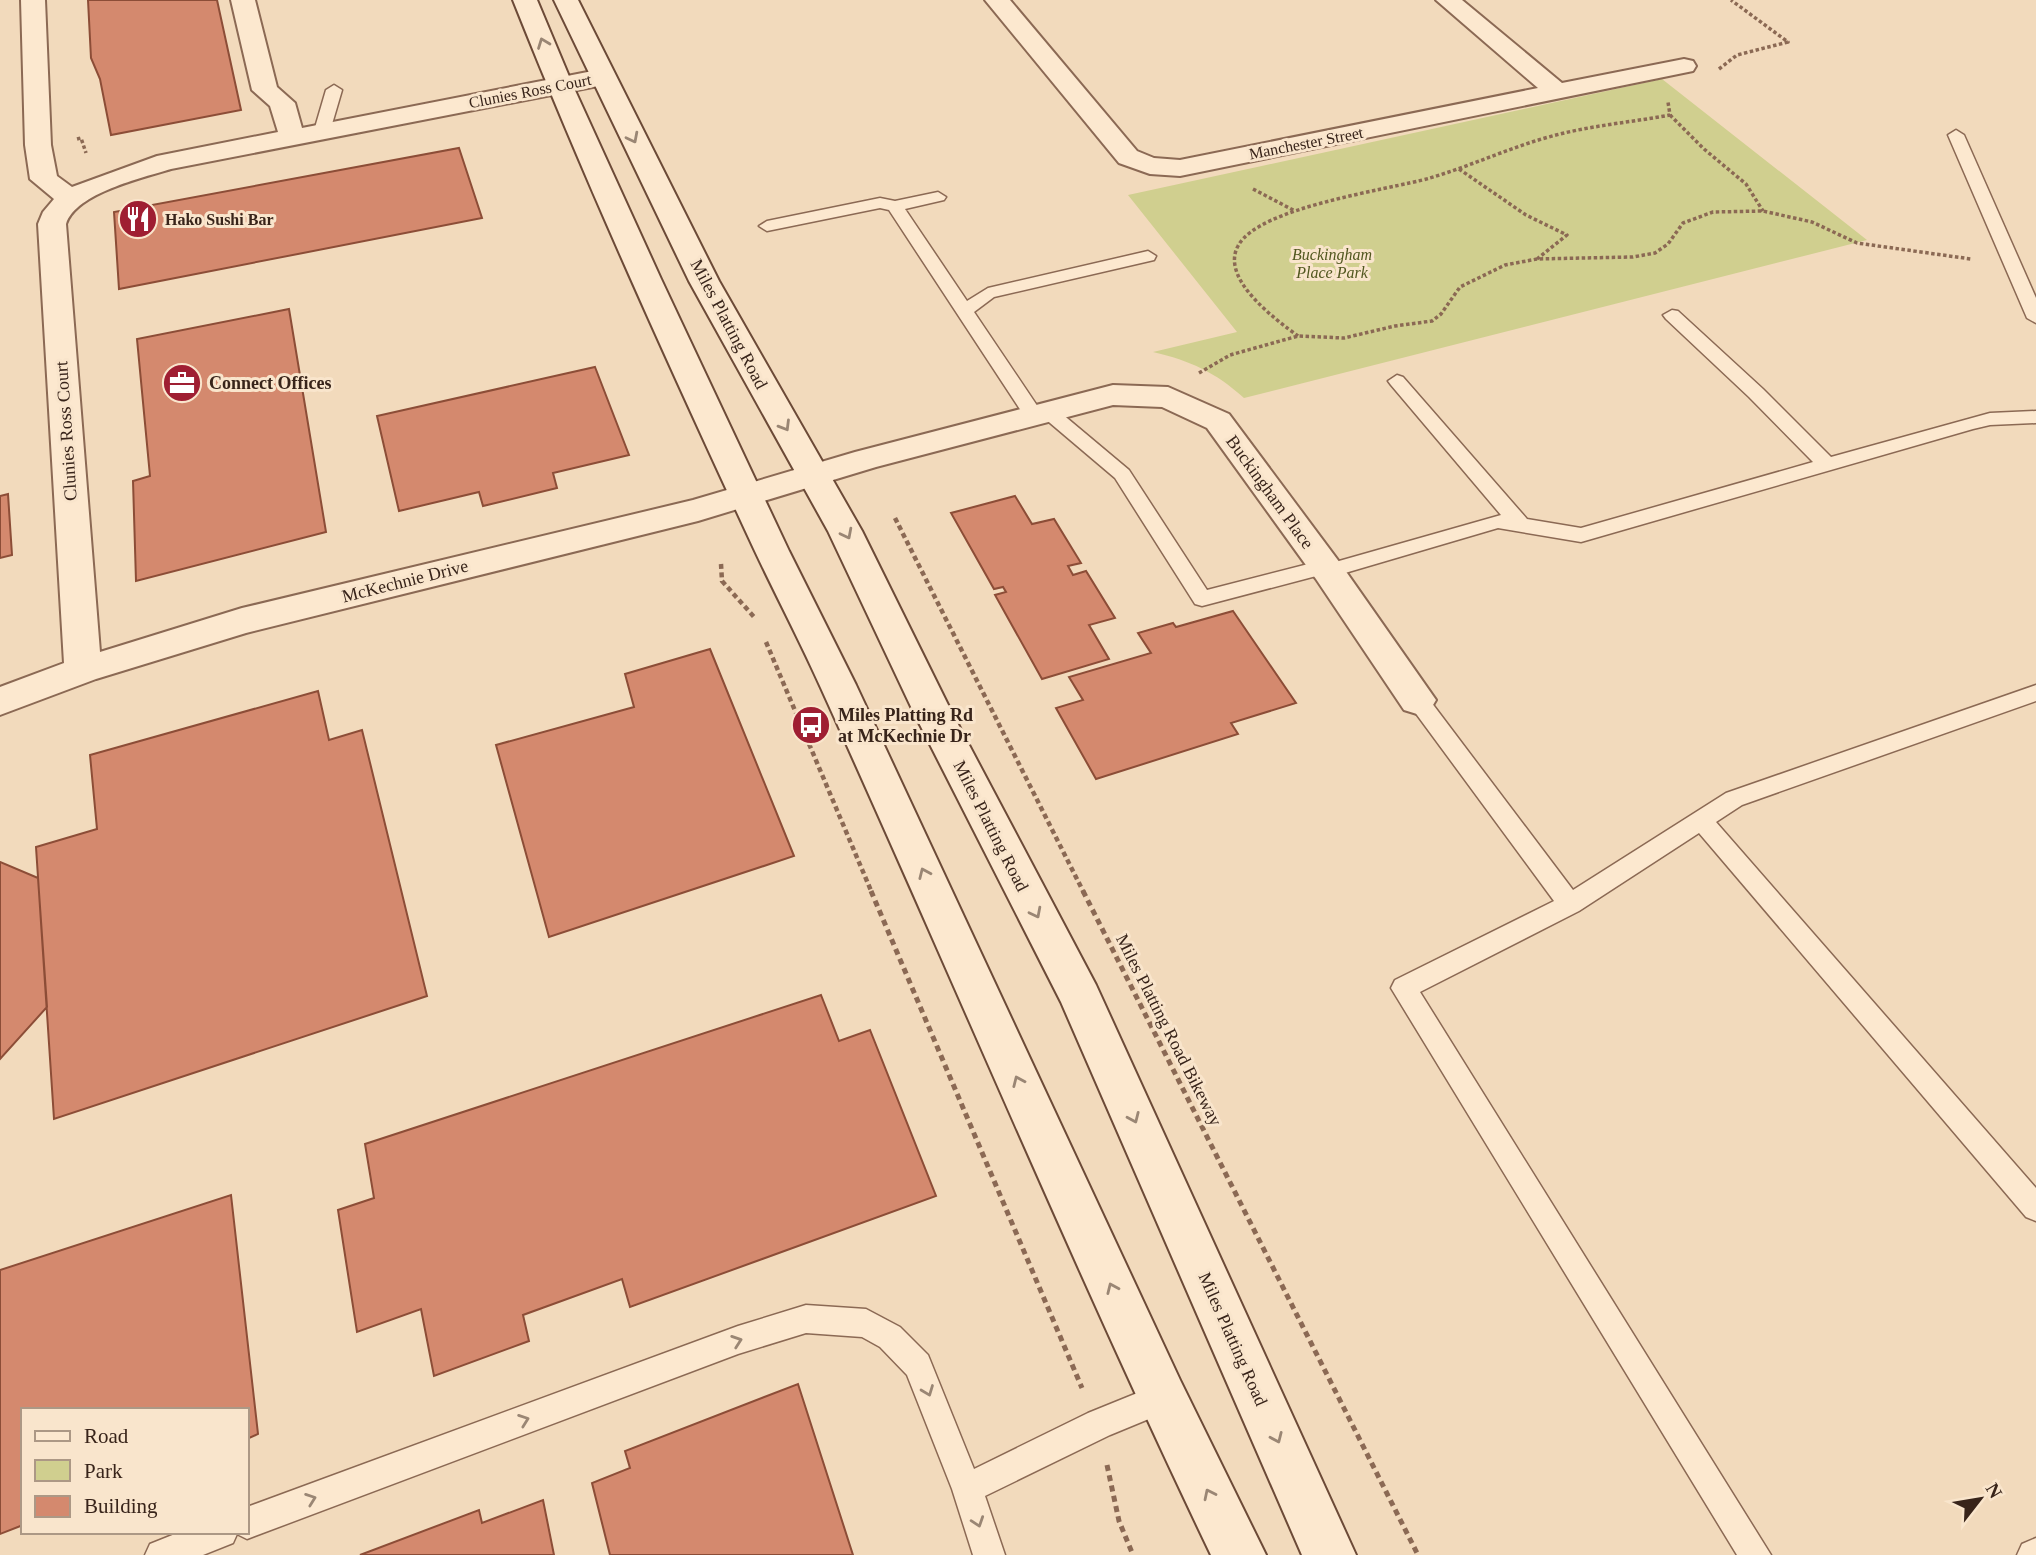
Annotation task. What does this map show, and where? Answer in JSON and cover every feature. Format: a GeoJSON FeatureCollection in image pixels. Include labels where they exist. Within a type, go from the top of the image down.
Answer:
{"type":"FeatureCollection","features":[{"type":"Feature","properties":{"kind":"street"},"geometry":{"type":"LineString","coordinates":[[33,0],[38,145],[44,179],[71,199]]}},
{"type":"Feature","properties":{"kind":"street"},"geometry":{"type":"LineString","coordinates":[[243,0],[265,90],[282,103],[292,137]]}},
{"type":"Feature","properties":{"kind":"street"},"geometry":{"type":"LineString","coordinates":[[525,0],[560,86],[745,494],[844,697],[1162,1398],[1239,1555]]}},
{"type":"Feature","properties":{"kind":"street","name":"Miles Platting Road"},"geometry":{"type":"LineString","coordinates":[[566,0],[704,281],[845,531],[932,711],[1081,998],[1329,1555]]}},
{"type":"Feature","properties":{"kind":"street","name":"Manchester Street"},"geometry":{"type":"LineString","coordinates":[[997,0],[1128,157],[1150,166],[1180,168],[1675,68]]}},
{"type":"Feature","properties":{"kind":"street"},"geometry":{"type":"LineString","coordinates":[[1448,0],[1559,93]]}},
{"type":"Feature","properties":{"kind":"street","name":"Clunies Ross Court"},"geometry":{"type":"LineString","coordinates":[[83,670],[52,224],[57,210],[71,199],[116,178],[166,162],[603,77]]}},
{"type":"Feature","properties":{"kind":"street","name":"Buckingham Place"},"geometry":{"type":"LineString","coordinates":[[814,474],[1113,396],[1168,397],[1218,421],[1417,700]]}},
{"type":"Feature","properties":{"kind":"street","name":"McKechnie Drive"},"geometry":{"type":"LineString","coordinates":[[0,701],[83,670],[242,621],[698,510],[814,474]]}},
{"type":"Feature","properties":{"kind":"lane"},"geometry":{"type":"LineString","coordinates":[[322,131],[334,90]]}},
{"type":"Feature","properties":{"kind":"lane"},"geometry":{"type":"LineString","coordinates":[[1956,135],[2036,318]]}},
{"type":"Feature","properties":{"kind":"lane"},"geometry":{"type":"LineString","coordinates":[[767,226],[880,203],[895,206],[938,197]]}},
{"type":"Feature","properties":{"kind":"lane"},"geometry":{"type":"LineString","coordinates":[[895,206],[965,311],[1041,414],[1122,474],[1202,599],[1326,569],[1498,521],[1581,535],[1990,419],[2036,417]]}},
{"type":"Feature","properties":{"kind":"lane"},"geometry":{"type":"LineString","coordinates":[[965,311],[988,293],[1148,256]]}},
{"type":"Feature","properties":{"kind":"lane"},"geometry":{"type":"LineString","coordinates":[[1672,315],[1756,393],[1827,465]]}},
{"type":"Feature","properties":{"kind":"lane"},"geometry":{"type":"LineString","coordinates":[[1397,381],[1521,525]]}},
{"type":"Feature","properties":{"kind":"lane"},"geometry":{"type":"LineString","coordinates":[[1755,1555],[1404,988],[1570,904],[1734,799],[2036,693]]}},
{"type":"Feature","properties":{"kind":"lane"},"geometry":{"type":"LineString","coordinates":[[1417,700],[1570,904]]}},
{"type":"Feature","properties":{"kind":"lane"},"geometry":{"type":"LineString","coordinates":[[1701,820],[2036,1208]]}},
{"type":"Feature","properties":{"kind":"lane"},"geometry":{"type":"LineString","coordinates":[[248,1523],[738,1340],[806,1319],[866,1323],[890,1337],[918,1365],[967,1489],[989,1555]]}},
{"type":"Feature","properties":{"kind":"lane"},"geometry":{"type":"LineString","coordinates":[[967,1489],[1099,1424],[1162,1398]]}},
{"type":"Feature","properties":{"kind":"lane"},"geometry":{"type":"LineString","coordinates":[[161,1555],[217,1534]]}},
{"type":"Feature","properties":{"kind":"path"},"geometry":{"type":"LineString","coordinates":[[1670,115],[1675,68],[1706,72],[1718,69],[1737,55],[1787,42],[1731,0]]}},
{"type":"Feature","properties":{"kind":"path"},"geometry":{"type":"LineString","coordinates":[[1298,337],[1270,315],[1246,289],[1236,270],[1234,256],[1238,244],[1255,229],[1313,204],[1389,190],[1562,133],[1670,115]]}},
{"type":"Feature","properties":{"kind":"path"},"geometry":{"type":"LineString","coordinates":[[1670,115],[1704,149],[1746,184],[1763,212]]}},
{"type":"Feature","properties":{"kind":"path"},"geometry":{"type":"LineString","coordinates":[[1458,169],[1526,215],[1567,235],[1537,259]]}},
{"type":"Feature","properties":{"kind":"path"},"geometry":{"type":"LineString","coordinates":[[1168,397],[1208,365],[1258,346],[1298,337],[1344,338],[1395,326],[1432,321],[1441,314],[1460,287],[1506,265],[1537,259],[1633,257],[1655,253],[1668,244],[1683,223],[1713,212],[1763,212],[1812,222],[1857,243],[1957,255],[2016,272]]}},
{"type":"Feature","properties":{"kind":"path","name":"Miles Platting Road Bikeway"},"geometry":{"type":"LineString","coordinates":[[895,518],[1418,1555]]}},
{"type":"Feature","properties":{"kind":"path"},"geometry":{"type":"LineString","coordinates":[[721,564],[722,582],[757,620]]}},
{"type":"Feature","properties":{"kind":"path"},"geometry":{"type":"LineString","coordinates":[[762,632],[1054,1326],[1099,1424],[1119,1521],[1133,1555]]}},
{"type":"Feature","properties":{"kind":"green space","name":"Buckingham Place Park"},"geometry":{"type":"Polygon","coordinates":[[[1662,79],[1867,240],[1244,398],[1202,369],[1153,352],[1237,332],[1128,195],[1662,79]]]}},
{"type":"Feature","properties":{"kind":"building"},"geometry":{"type":"Polygon","coordinates":[[[88,0],[217,0],[241,110],[111,135],[100,79],[91,58],[88,0]]]}},
{"type":"Feature","properties":{"kind":"building"},"geometry":{"type":"Polygon","coordinates":[[[459,148],[482,218],[119,289],[114,212],[459,148]]]}},
{"type":"Feature","properties":{"kind":"building"},"geometry":{"type":"Polygon","coordinates":[[[289,309],[326,532],[136,581],[133,481],[150,476],[137,339],[289,309]]]}},
{"type":"Feature","properties":{"kind":"building"},"geometry":{"type":"Polygon","coordinates":[[[595,367],[629,455],[553,473],[557,488],[483,506],[479,492],[399,511],[377,416],[595,367]]]}},
{"type":"Feature","properties":{"kind":"building"},"geometry":{"type":"Polygon","coordinates":[[[8,494],[12,555],[0,558],[0,496],[8,494]]]}},
{"type":"Feature","properties":{"kind":"building"},"geometry":{"type":"Polygon","coordinates":[[[1015,496],[1032,524],[1054,519],[1081,563],[1068,566],[1073,575],[1086,571],[1115,618],[1089,625],[1109,659],[1042,679],[995,595],[1006,592],[1003,587],[994,589],[951,513],[1015,496]]]}},
{"type":"Feature","properties":{"kind":"building"},"geometry":{"type":"Polygon","coordinates":[[[1233,611],[1296,703],[1231,723],[1238,734],[1096,779],[1056,708],[1083,700],[1069,677],[1151,653],[1138,633],[1173,623],[1176,627],[1233,611]]]}},
{"type":"Feature","properties":{"kind":"building"},"geometry":{"type":"Polygon","coordinates":[[[710,649],[794,856],[549,937],[496,745],[634,707],[625,674],[710,649]]]}},
{"type":"Feature","properties":{"kind":"building"},"geometry":{"type":"Polygon","coordinates":[[[318,691],[329,740],[362,730],[427,996],[54,1119],[36,847],[97,829],[90,755],[318,691]]]}},
{"type":"Feature","properties":{"kind":"building"},"geometry":{"type":"Polygon","coordinates":[[[0,862],[38,878],[47,1007],[0,1059],[0,862]]]}},
{"type":"Feature","properties":{"kind":"building"},"geometry":{"type":"Polygon","coordinates":[[[821,995],[839,1041],[870,1030],[936,1196],[630,1307],[622,1279],[523,1315],[529,1341],[434,1376],[421,1309],[357,1332],[338,1210],[374,1198],[365,1144],[821,995]]]}},
{"type":"Feature","properties":{"kind":"building"},"geometry":{"type":"Polygon","coordinates":[[[231,1195],[258,1434],[248,1439],[248,1408],[21,1408],[21,1526],[0,1534],[0,1270],[231,1195]]]}},
{"type":"Feature","properties":{"kind":"building"},"geometry":{"type":"Polygon","coordinates":[[[798,1384],[853,1555],[610,1555],[592,1483],[630,1468],[625,1451],[798,1384]]]}},
{"type":"Feature","properties":{"kind":"building"},"geometry":{"type":"Polygon","coordinates":[[[543,1500],[554,1555],[360,1555],[479,1510],[482,1523],[543,1500]]]}},
{"type":"Feature","properties":{"kind":"place","name":"Hako Sushi Bar"},"geometry":{"type":"Point","coordinates":[138,219]}},
{"type":"Feature","properties":{"kind":"place","name":"Connect Offices"},"geometry":{"type":"Point","coordinates":[182,383]}},
{"type":"Feature","properties":{"kind":"place","name":"Miles Platting Rd at McKechnie Dr"},"geometry":{"type":"Point","coordinates":[811,725]}}]}
